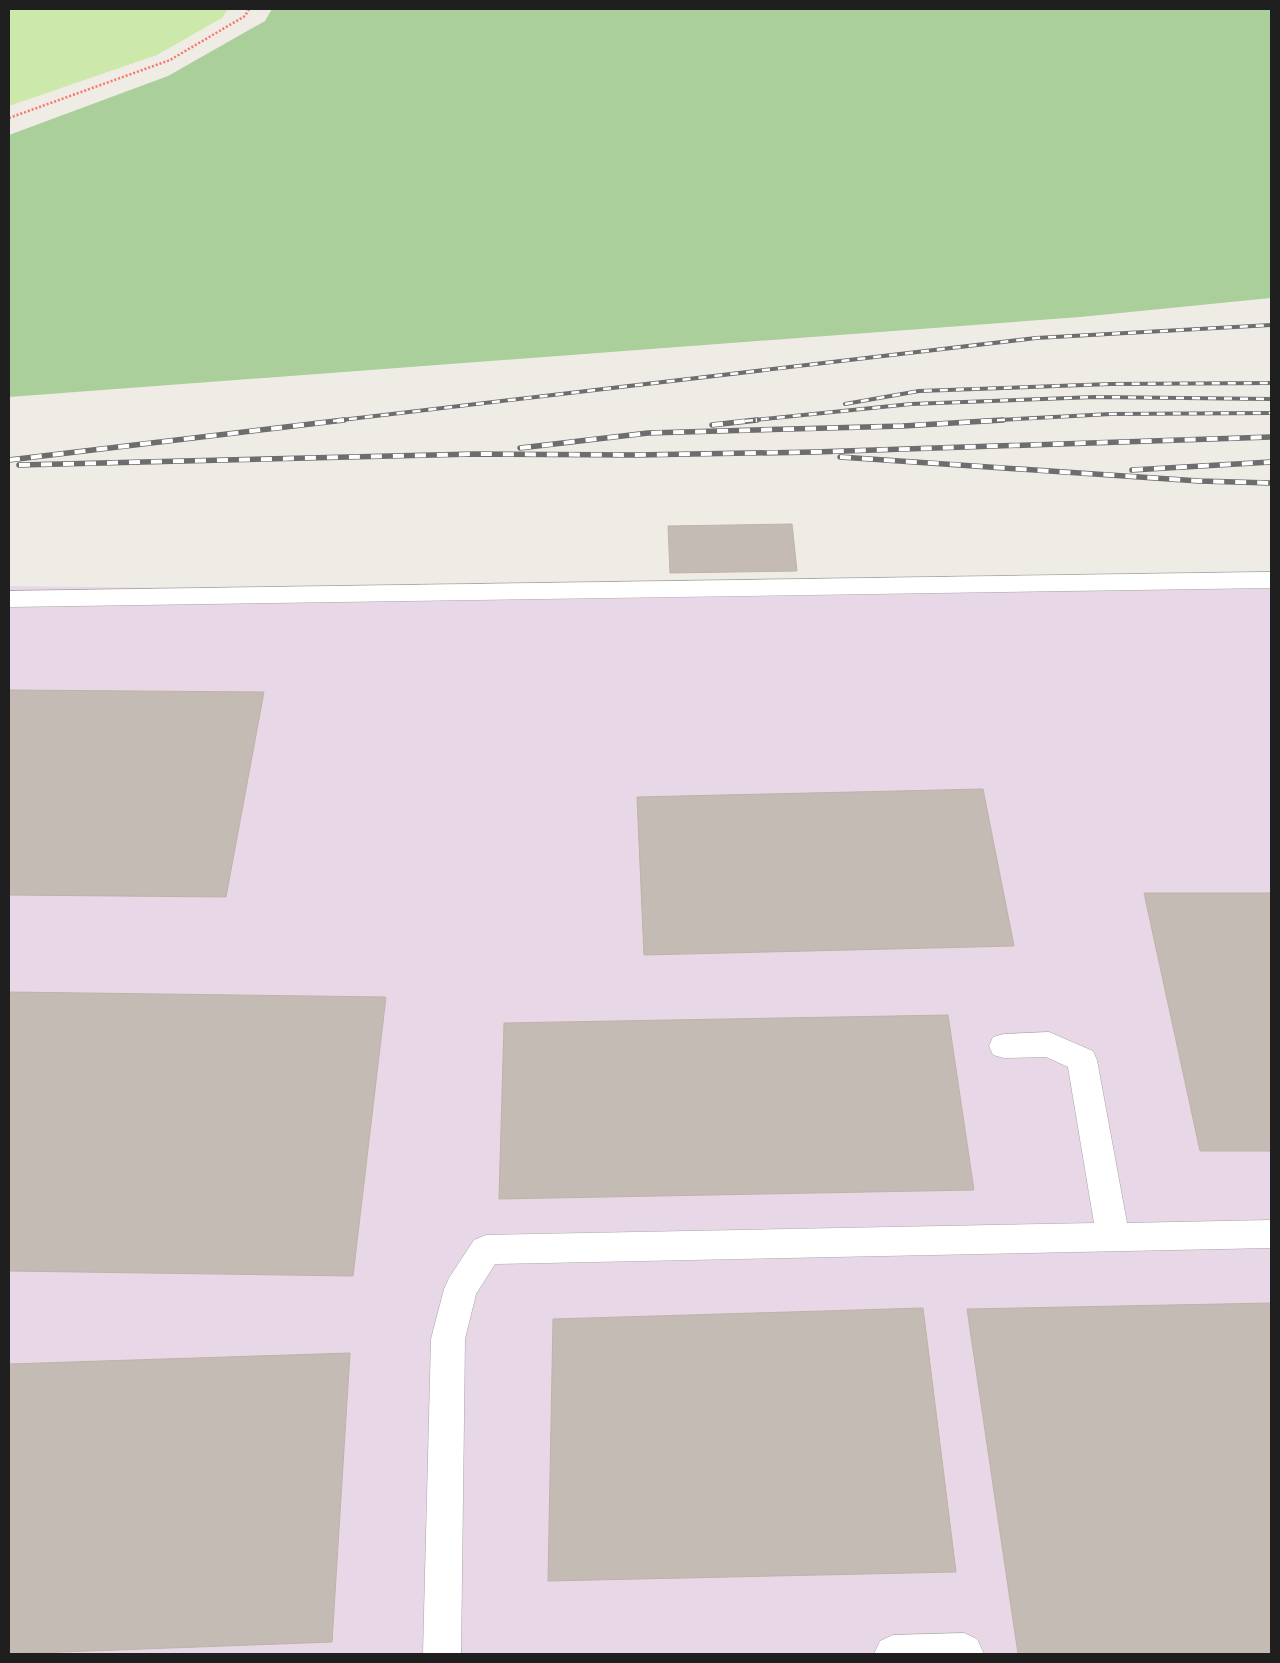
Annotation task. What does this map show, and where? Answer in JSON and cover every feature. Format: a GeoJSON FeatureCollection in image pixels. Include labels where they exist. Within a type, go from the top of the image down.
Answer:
{"type":"FeatureCollection","features":[{"type":"Feature","properties":{"kind":"lane"},"geometry":{"type":"LineString","coordinates":[[9,599],[1271,580]]}},
{"type":"Feature","properties":{"kind":"lane"},"geometry":{"type":"LineString","coordinates":[[1004,1046],[1049,1044],[1082,1060],[1113,1237]]}},
{"type":"Feature","properties":{"kind":"lane"},"geometry":{"type":"LineString","coordinates":[[442,1654],[448,1339],[461,1289],[486,1250],[1271,1234]]}},
{"type":"Feature","properties":{"kind":"lane"},"geometry":{"type":"LineString","coordinates":[[893,1654],[964,1652]]}},
{"type":"Feature","properties":{"kind":"path"},"geometry":{"type":"LineString","coordinates":[[9,118],[170,60],[245,16],[250,9]]}},
{"type":"Feature","properties":{"kind":"shaded area"},"geometry":{"type":"Polygon","coordinates":[[[1271,574],[1271,1654],[9,1654],[9,586],[436,591],[1271,574]]]}},
{"type":"Feature","properties":{"kind":"green space"},"geometry":{"type":"Polygon","coordinates":[[[9,9],[228,9],[222,18],[157,55],[9,106],[9,9]]]}},
{"type":"Feature","properties":{"kind":"green space"},"geometry":{"type":"Polygon","coordinates":[[[272,9],[1271,9],[1271,298],[1080,317],[9,397],[9,135],[168,76],[265,21],[272,9]]]}},
{"type":"Feature","properties":{"kind":"building"},"geometry":{"type":"Polygon","coordinates":[[[792,524],[797,571],[670,573],[668,526],[792,524]]]}},
{"type":"Feature","properties":{"kind":"building"},"geometry":{"type":"Polygon","coordinates":[[[9,690],[264,692],[226,897],[9,895],[9,690]]]}},
{"type":"Feature","properties":{"kind":"building"},"geometry":{"type":"Polygon","coordinates":[[[983,789],[1014,946],[644,955],[637,797],[983,789]]]}},
{"type":"Feature","properties":{"kind":"building"},"geometry":{"type":"Polygon","coordinates":[[[1144,893],[1271,893],[1271,1151],[1200,1151],[1144,893]]]}},
{"type":"Feature","properties":{"kind":"building"},"geometry":{"type":"Polygon","coordinates":[[[9,992],[386,997],[353,1276],[9,1271],[9,992]]]}},
{"type":"Feature","properties":{"kind":"building"},"geometry":{"type":"Polygon","coordinates":[[[948,1015],[974,1190],[499,1199],[504,1023],[948,1015]]]}},
{"type":"Feature","properties":{"kind":"building"},"geometry":{"type":"Polygon","coordinates":[[[1271,1303],[1271,1654],[1018,1654],[967,1309],[1271,1303]]]}},
{"type":"Feature","properties":{"kind":"building"},"geometry":{"type":"Polygon","coordinates":[[[923,1308],[956,1572],[548,1581],[553,1319],[923,1308]]]}},
{"type":"Feature","properties":{"kind":"building"},"geometry":{"type":"Polygon","coordinates":[[[350,1353],[332,1642],[9,1654],[9,1364],[350,1353]]]}},
{"type":"Feature","properties":{"kind":"railway"},"geometry":{"type":"LineString","coordinates":[[333,421],[1036,338],[1271,325]]}},
{"type":"Feature","properties":{"kind":"railway"},"geometry":{"type":"LineString","coordinates":[[845,404],[919,391],[1111,384],[1271,383]]}},
{"type":"Feature","properties":{"kind":"railway"},"geometry":{"type":"LineString","coordinates":[[745,421],[911,404],[1095,397],[1271,399]]}},
{"type":"Feature","properties":{"kind":"railway"},"geometry":{"type":"LineString","coordinates":[[981,421],[1111,414],[1271,413]]}},
{"type":"Feature","properties":{"kind":"railway"},"geometry":{"type":"LineString","coordinates":[[9,460],[344,420]]}},
{"type":"Feature","properties":{"kind":"railway"},"geometry":{"type":"LineString","coordinates":[[712,425],[757,420]]}},
{"type":"Feature","properties":{"kind":"railway"},"geometry":{"type":"LineString","coordinates":[[520,448],[648,433],[903,426],[1003,420]]}},
{"type":"Feature","properties":{"kind":"railway"},"geometry":{"type":"LineString","coordinates":[[19,465],[475,454],[636,455],[815,452],[1271,437]]}},
{"type":"Feature","properties":{"kind":"railway"},"geometry":{"type":"LineString","coordinates":[[840,457],[1199,481],[1271,483]]}},
{"type":"Feature","properties":{"kind":"railway"},"geometry":{"type":"LineString","coordinates":[[1132,470],[1271,462]]}}]}
